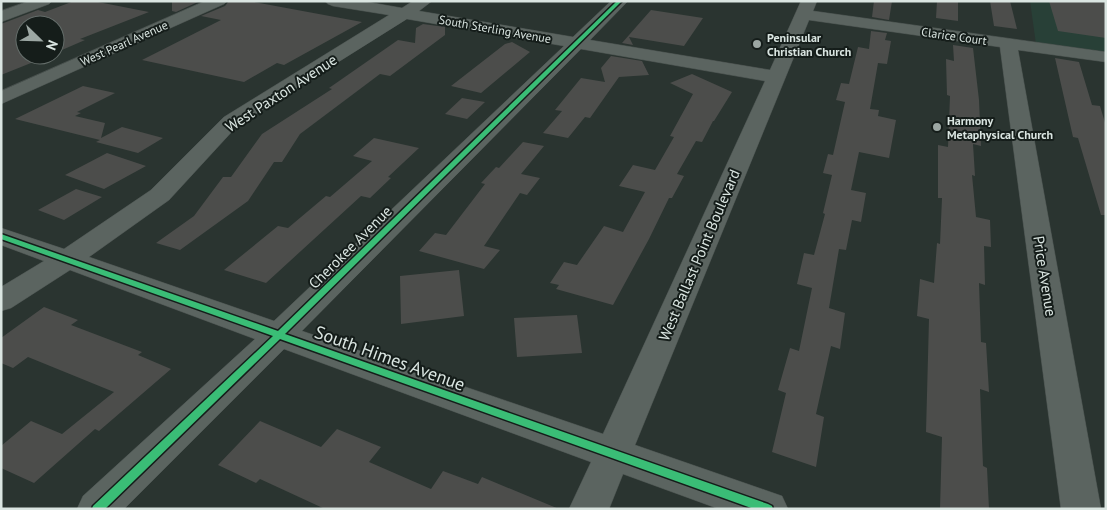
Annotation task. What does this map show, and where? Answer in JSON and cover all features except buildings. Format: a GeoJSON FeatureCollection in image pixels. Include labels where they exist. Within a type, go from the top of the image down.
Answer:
{"type":"FeatureCollection","features":[{"type":"Feature","properties":{"kind":"street"},"geometry":{"type":"LineString","coordinates":[[1,17],[44,1]]}},
{"type":"Feature","properties":{"kind":"street","name":"West Pearl Avenue"},"geometry":{"type":"LineString","coordinates":[[1,98],[218,1]]}},
{"type":"Feature","properties":{"kind":"street","name":"South Sterling Avenue"},"geometry":{"type":"LineString","coordinates":[[333,1],[775,78]]}},
{"type":"Feature","properties":{"kind":"street","name":"West Paxton Avenue"},"geometry":{"type":"LineString","coordinates":[[1,301],[68,259],[160,195],[231,122],[424,1]]}},
{"type":"Feature","properties":{"kind":"street","name":"Cherokee Avenue"},"geometry":{"type":"LineString","coordinates":[[97,509],[280,334],[620,1]]}},
{"type":"Feature","properties":{"kind":"street","name":"Clarice Court"},"geometry":{"type":"LineString","coordinates":[[806,8],[1008,43],[1106,57]]}},
{"type":"Feature","properties":{"kind":"street","name":"West Ballast Point Boulevard"},"geometry":{"type":"LineString","coordinates":[[589,509],[806,8]]}},
{"type":"Feature","properties":{"kind":"street","name":"Price Avenue"},"geometry":{"type":"LineString","coordinates":[[1008,43],[1082,509]]}},
{"type":"Feature","properties":{"kind":"street","name":"South Himes Avenue"},"geometry":{"type":"LineString","coordinates":[[1,236],[768,509]]}},
{"type":"Feature","properties":{"kind":"shaded area"},"geometry":{"type":"Polygon","coordinates":[[[1030,1],[1106,1],[1106,54],[1036,44],[1030,1]]]}},
{"type":"Feature","properties":{"kind":"cycle path"},"geometry":{"type":"LineString","coordinates":[[97,509],[280,334],[620,1]]}},
{"type":"Feature","properties":{"kind":"cycle path"},"geometry":{"type":"LineString","coordinates":[[1,236],[768,509]]}},
{"type":"Feature","properties":{"kind":"place","name":"Peninsular Christian Church"},"geometry":{"type":"Point","coordinates":[757,44]}},
{"type":"Feature","properties":{"kind":"place","name":"Harmony Metaphysical Church"},"geometry":{"type":"Point","coordinates":[937,127]}}]}
